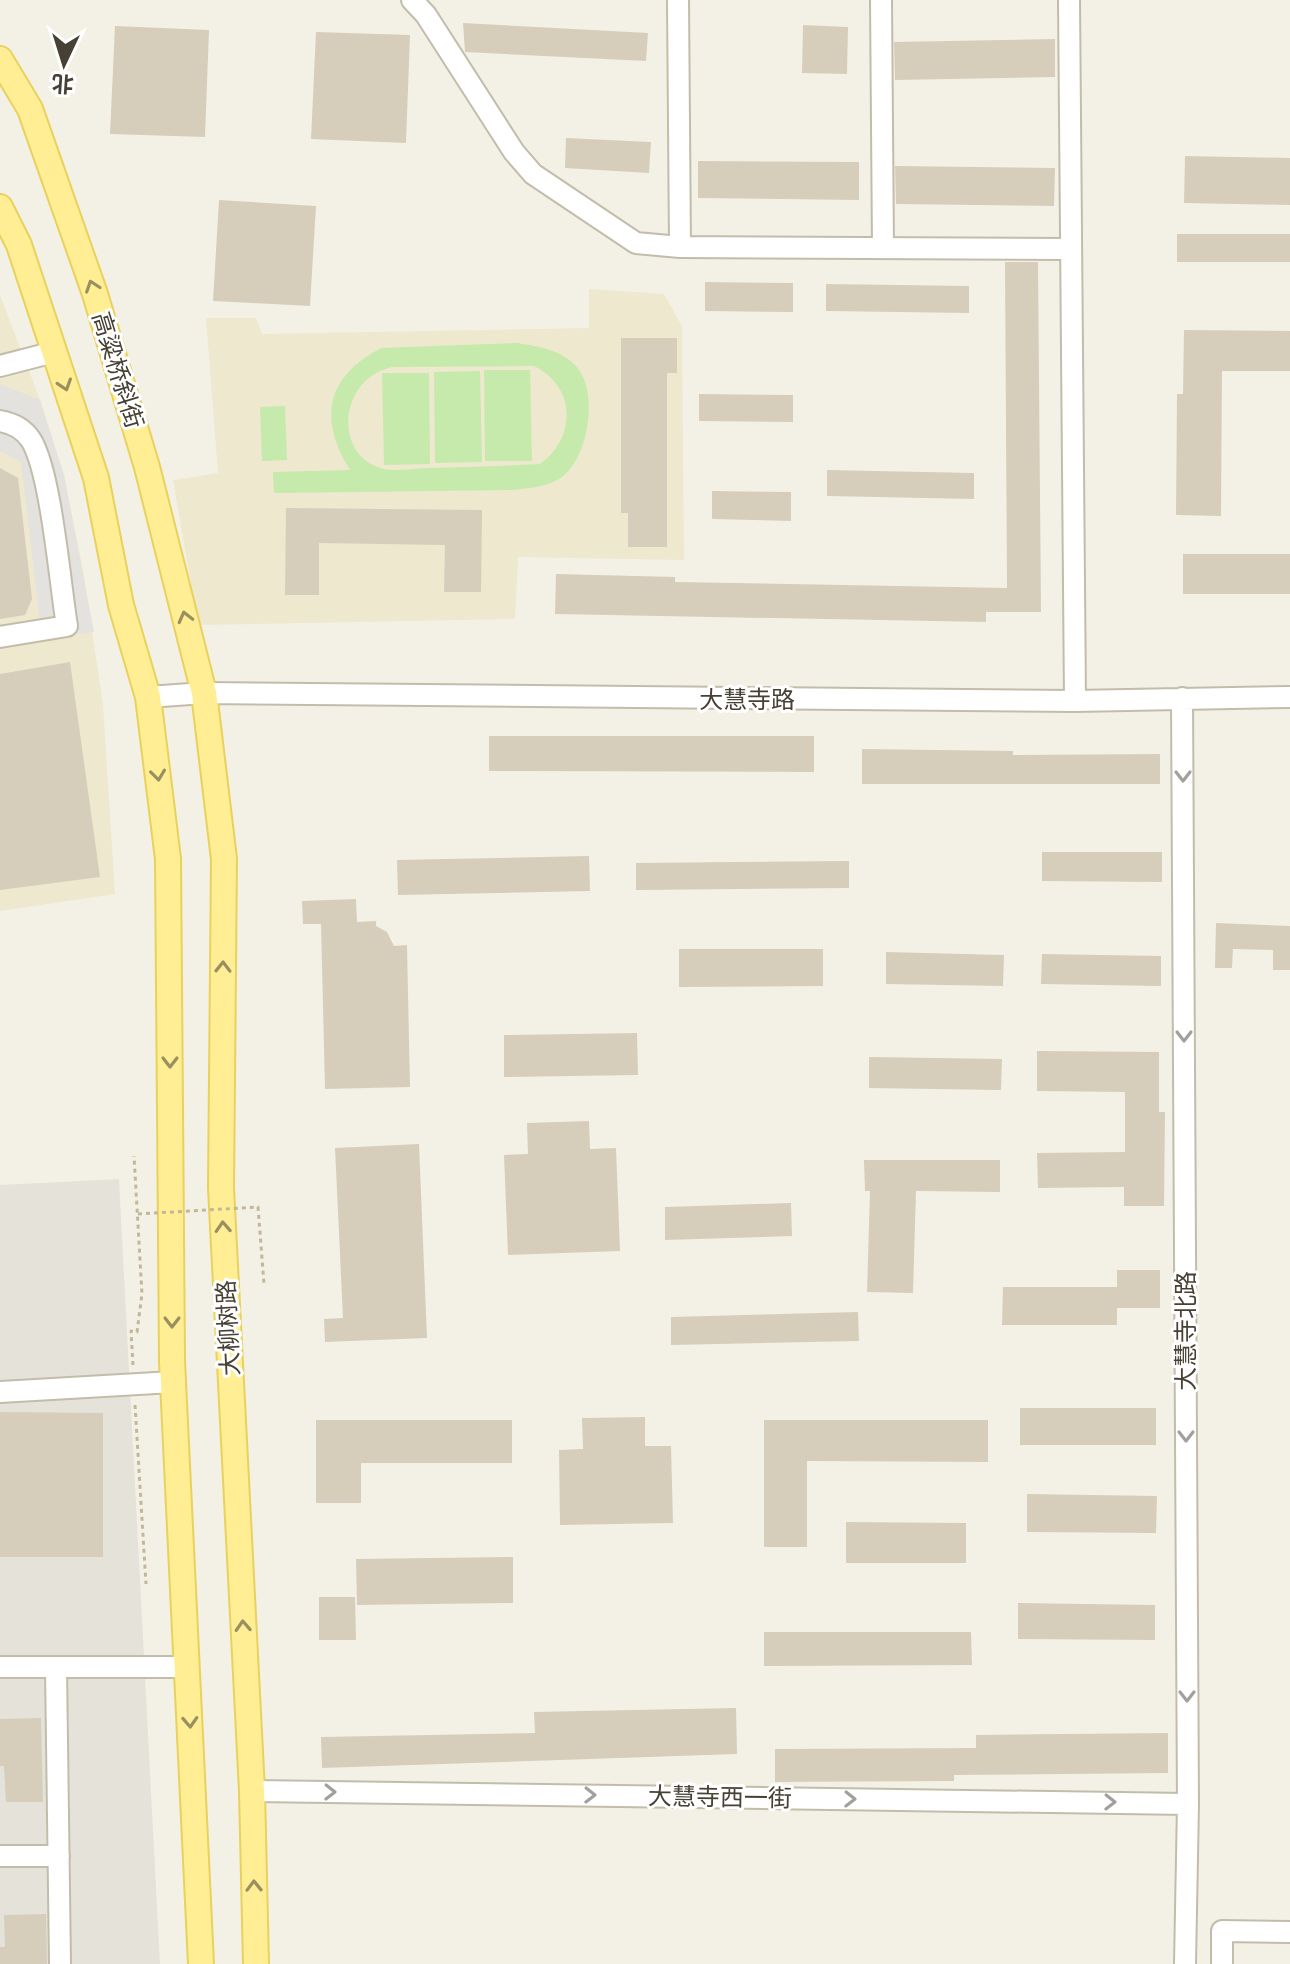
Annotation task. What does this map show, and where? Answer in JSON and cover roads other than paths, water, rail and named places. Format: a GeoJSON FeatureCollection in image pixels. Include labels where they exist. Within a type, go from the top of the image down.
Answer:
{"type":"FeatureCollection","features":[{"type":"Feature","properties":{"kind":"main road","name":"高粱桥斜街"},"geometry":{"type":"LineString","coordinates":[[0,59],[30,109],[95,294],[147,467],[204,693]]}},
{"type":"Feature","properties":{"kind":"main road"},"geometry":{"type":"LineString","coordinates":[[0,207],[19,245],[96,478],[121,605],[148,697],[168,859],[173,1382],[201,1964]]}},
{"type":"Feature","properties":{"kind":"main road","name":"大柳树路"},"geometry":{"type":"LineString","coordinates":[[204,693],[224,859],[221,1188],[252,1791],[256,1964]]}},
{"type":"Feature","properties":{"kind":"street"},"geometry":{"type":"LineString","coordinates":[[412,0],[426,15],[514,152],[533,174],[636,243],[680,247],[1070,249]]}},
{"type":"Feature","properties":{"kind":"street"},"geometry":{"type":"LineString","coordinates":[[678,0],[680,247]]}},
{"type":"Feature","properties":{"kind":"street"},"geometry":{"type":"LineString","coordinates":[[881,0],[883,248]]}},
{"type":"Feature","properties":{"kind":"street"},"geometry":{"type":"LineString","coordinates":[[1069,0],[1075,701]]}},
{"type":"Feature","properties":{"kind":"street"},"geometry":{"type":"LineString","coordinates":[[0,366],[54,352]]}},
{"type":"Feature","properties":{"kind":"street"},"geometry":{"type":"LineString","coordinates":[[0,421],[16,425],[31,440],[42,471],[67,626],[0,637]]}},
{"type":"Feature","properties":{"kind":"street","name":"大慧寺路"},"geometry":{"type":"LineString","coordinates":[[148,697],[204,693],[1075,701],[1290,697]]}},
{"type":"Feature","properties":{"kind":"street","name":"大慧寺北路"},"geometry":{"type":"LineString","coordinates":[[1182,698],[1188,1804],[1185,1964]]}},
{"type":"Feature","properties":{"kind":"street"},"geometry":{"type":"LineString","coordinates":[[0,1392],[173,1382]]}},
{"type":"Feature","properties":{"kind":"street"},"geometry":{"type":"LineString","coordinates":[[0,1667],[187,1667]]}},
{"type":"Feature","properties":{"kind":"street"},"geometry":{"type":"LineString","coordinates":[[56,1667],[60,1964]]}},
{"type":"Feature","properties":{"kind":"street","name":"大慧寺西一街"},"geometry":{"type":"LineString","coordinates":[[252,1791],[1188,1804]]}},
{"type":"Feature","properties":{"kind":"street"},"geometry":{"type":"LineString","coordinates":[[0,1856],[59,1856]]}},
{"type":"Feature","properties":{"kind":"street"},"geometry":{"type":"LineString","coordinates":[[1222,1964],[1222,1931],[1290,1932]]}}]}
